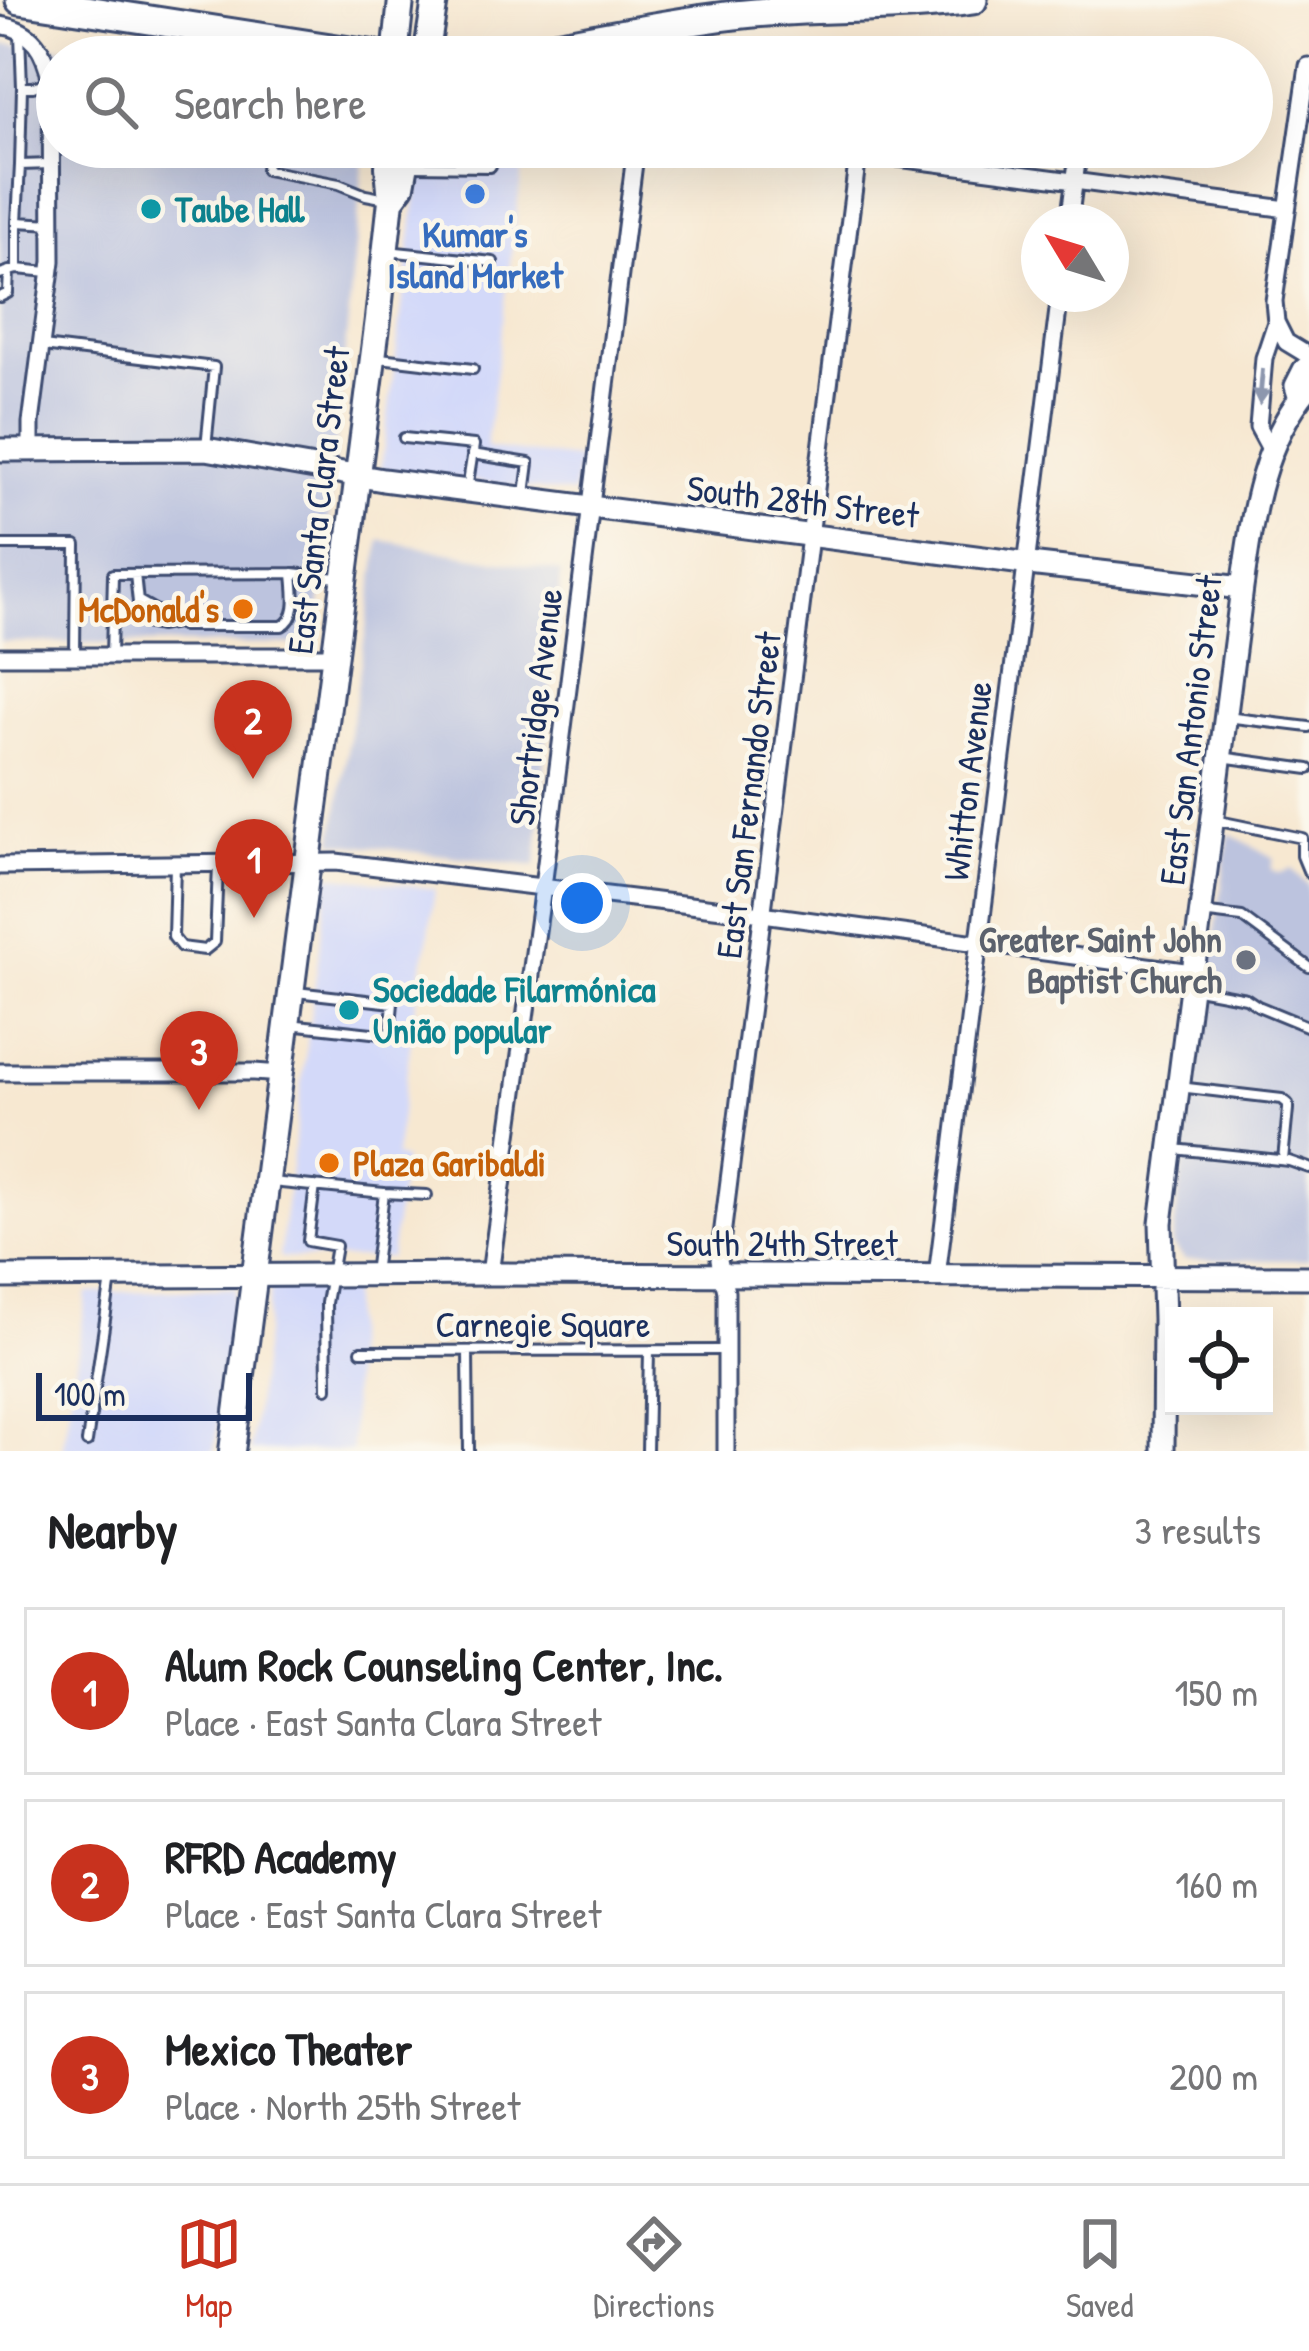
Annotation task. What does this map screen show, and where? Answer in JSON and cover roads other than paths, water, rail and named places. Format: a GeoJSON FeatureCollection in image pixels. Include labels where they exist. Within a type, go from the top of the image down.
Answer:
{"type":"FeatureCollection","features":[{"type":"Feature","properties":{"kind":"highway"},"geometry":{"type":"LineString","coordinates":[[613,36],[732,16],[973,0]]}},
{"type":"Feature","properties":{"kind":"highway"},"geometry":{"type":"LineString","coordinates":[[12,20],[176,36]]}},
{"type":"Feature","properties":{"kind":"main road"},"geometry":{"type":"LineString","coordinates":[[395,36],[401,0]]}},
{"type":"Feature","properties":{"kind":"main road"},"geometry":{"type":"LineString","coordinates":[[429,36],[435,0]]}},
{"type":"Feature","properties":{"kind":"main road","name":"East Santa Clara Street"},"geometry":{"type":"LineString","coordinates":[[232,1451],[391,200],[402,186],[401,168]]}},
{"type":"Feature","properties":{"kind":"street"},"geometry":{"type":"LineString","coordinates":[[12,20],[36,43]]}},
{"type":"Feature","properties":{"kind":"street","name":"East San Antonio Street"},"geometry":{"type":"LineString","coordinates":[[1271,451],[1258,427],[1264,358],[1276,322],[1274,301],[1308,66]]}},
{"type":"Feature","properties":{"kind":"street"},"geometry":{"type":"LineString","coordinates":[[31,450],[27,400],[43,346],[51,273],[52,168]]}},
{"type":"Feature","properties":{"kind":"street","name":"Shortridge Avenue"},"geometry":{"type":"LineString","coordinates":[[490,1274],[633,168]]}},
{"type":"Feature","properties":{"kind":"street","name":"East San Fernando Street"},"geometry":{"type":"LineString","coordinates":[[726,1451],[726,1292],[719,1260],[857,168]]}},
{"type":"Feature","properties":{"kind":"street"},"geometry":{"type":"LineString","coordinates":[[984,168],[1287,209]]}},
{"type":"Feature","properties":{"kind":"street"},"geometry":{"type":"LineString","coordinates":[[1072,204],[1076,168]]}},
{"type":"Feature","properties":{"kind":"street","name":"Whitton Avenue"},"geometry":{"type":"LineString","coordinates":[[937,1276],[1058,312]]}},
{"type":"Feature","properties":{"kind":"street"},"geometry":{"type":"LineString","coordinates":[[1276,322],[1286,342],[1309,356]]}},
{"type":"Feature","properties":{"kind":"street","name":"East San Antonio Street"},"geometry":{"type":"LineString","coordinates":[[1162,1451],[1161,1223],[1224,717],[1254,501],[1271,451],[1304,392],[1296,386],[1309,366]]}},
{"type":"Feature","properties":{"kind":"street","name":"South 28th Street"},"geometry":{"type":"LineString","coordinates":[[0,450],[206,448],[524,499],[1242,588]]}},
{"type":"Feature","properties":{"kind":"street"},"geometry":{"type":"LineString","coordinates":[[0,656],[334,656]]}},
{"type":"Feature","properties":{"kind":"street"},"geometry":{"type":"LineString","coordinates":[[0,866],[335,862],[977,943],[1191,980]]}},
{"type":"Feature","properties":{"kind":"street"},"geometry":{"type":"LineString","coordinates":[[0,1072],[281,1074]]}},
{"type":"Feature","properties":{"kind":"street","name":"South 24th Street"},"geometry":{"type":"LineString","coordinates":[[0,1277],[1309,1277]]}},
{"type":"Feature","properties":{"kind":"lane"},"geometry":{"type":"LineString","coordinates":[[0,297],[8,292],[20,165],[22,87],[12,20]]}},
{"type":"Feature","properties":{"kind":"lane"},"geometry":{"type":"LineString","coordinates":[[22,87],[36,86]]}},
{"type":"Feature","properties":{"kind":"lane"},"geometry":{"type":"LineString","coordinates":[[20,165],[36,164]]}},
{"type":"Feature","properties":{"kind":"lane"},"geometry":{"type":"LineString","coordinates":[[266,168],[391,200]]}},
{"type":"Feature","properties":{"kind":"lane"},"geometry":{"type":"LineString","coordinates":[[17,222],[52,224]]}},
{"type":"Feature","properties":{"kind":"lane"},"geometry":{"type":"LineString","coordinates":[[386,250],[493,262]]}},
{"type":"Feature","properties":{"kind":"lane"},"geometry":{"type":"LineString","coordinates":[[9,271],[51,273]]}},
{"type":"Feature","properties":{"kind":"lane"},"geometry":{"type":"LineString","coordinates":[[43,346],[214,367],[206,448]]}},
{"type":"Feature","properties":{"kind":"lane"},"geometry":{"type":"LineString","coordinates":[[373,358],[472,369]]}},
{"type":"Feature","properties":{"kind":"lane"},"geometry":{"type":"LineString","coordinates":[[404,438],[474,445],[466,491]]}},
{"type":"Feature","properties":{"kind":"lane"},"geometry":{"type":"LineString","coordinates":[[472,454],[529,463],[524,499]]}},
{"type":"Feature","properties":{"kind":"lane"},"geometry":{"type":"LineString","coordinates":[[0,545],[76,545],[75,656]]}},
{"type":"Feature","properties":{"kind":"lane"},"geometry":{"type":"LineString","coordinates":[[111,656],[113,574],[293,573],[345,579]]}},
{"type":"Feature","properties":{"kind":"lane"},"geometry":{"type":"LineString","coordinates":[[139,601],[183,626],[286,625],[294,616],[293,573]]}},
{"type":"Feature","properties":{"kind":"lane"},"geometry":{"type":"LineString","coordinates":[[135,574],[139,612],[145,623],[177,623]]}},
{"type":"Feature","properties":{"kind":"lane"},"geometry":{"type":"LineString","coordinates":[[1224,717],[1309,727]]}},
{"type":"Feature","properties":{"kind":"lane"},"geometry":{"type":"LineString","coordinates":[[1219,757],[1309,769]]}},
{"type":"Feature","properties":{"kind":"lane"},"geometry":{"type":"LineString","coordinates":[[1212,819],[1305,836],[1302,856],[1309,873]]}},
{"type":"Feature","properties":{"kind":"lane"},"geometry":{"type":"LineString","coordinates":[[175,865],[173,937],[181,947],[205,950],[214,942],[218,864]]}},
{"type":"Feature","properties":{"kind":"lane"},"geometry":{"type":"LineString","coordinates":[[1200,912],[1242,917],[1309,968]]}},
{"type":"Feature","properties":{"kind":"lane"},"geometry":{"type":"LineString","coordinates":[[1191,980],[1246,998],[1309,1027]]}},
{"type":"Feature","properties":{"kind":"lane"},"geometry":{"type":"LineString","coordinates":[[288,1024],[390,1035],[393,1003],[292,992]]}},
{"type":"Feature","properties":{"kind":"lane"},"geometry":{"type":"LineString","coordinates":[[1178,1087],[1282,1099],[1288,1104],[1283,1160]]}},
{"type":"Feature","properties":{"kind":"lane"},"geometry":{"type":"LineString","coordinates":[[1170,1148],[1283,1160],[1309,1168]]}},
{"type":"Feature","properties":{"kind":"lane"},"geometry":{"type":"LineString","coordinates":[[268,1181],[428,1196]]}},
{"type":"Feature","properties":{"kind":"lane"},"geometry":{"type":"LineString","coordinates":[[315,1186],[308,1241],[336,1246],[326,1303],[327,1388]]}},
{"type":"Feature","properties":{"kind":"lane"},"geometry":{"type":"LineString","coordinates":[[374,1275],[384,1193]]}},
{"type":"Feature","properties":{"kind":"lane"},"geometry":{"type":"LineString","coordinates":[[87,1442],[112,1278]]}},
{"type":"Feature","properties":{"kind":"lane","name":"Carnegie Square"},"geometry":{"type":"LineString","coordinates":[[361,1351],[724,1350]]}},
{"type":"Feature","properties":{"kind":"lane"},"geometry":{"type":"LineString","coordinates":[[468,1351],[469,1451]]}},
{"type":"Feature","properties":{"kind":"lane"},"geometry":{"type":"LineString","coordinates":[[647,1451],[649,1351]]}},
{"type":"Feature","properties":{"kind":"place","name":"Kumar's Island Market"},"geometry":{"type":"Point","coordinates":[475,194]}},
{"type":"Feature","properties":{"kind":"place","name":"Taube Hall"},"geometry":{"type":"Point","coordinates":[151,209]}},
{"type":"Feature","properties":{"kind":"place","name":"McDonald's"},"geometry":{"type":"Point","coordinates":[243,609]}},
{"type":"Feature","properties":{"kind":"place","name":"RFRD Academy"},"geometry":{"type":"Point","coordinates":[253,779]}},
{"type":"Feature","properties":{"kind":"place","name":"Alum Rock Counseling Center, Inc."},"geometry":{"type":"Point","coordinates":[254,918]}},
{"type":"Feature","properties":{"kind":"place","name":"Greater Saint John Baptist Church"},"geometry":{"type":"Point","coordinates":[1246,960]}},
{"type":"Feature","properties":{"kind":"place","name":"Sociedade Filarmónica União popular"},"geometry":{"type":"Point","coordinates":[349,1010]}},
{"type":"Feature","properties":{"kind":"place","name":"Mexico Theater"},"geometry":{"type":"Point","coordinates":[199,1110]}},
{"type":"Feature","properties":{"kind":"place","name":"Plaza Garibaldi"},"geometry":{"type":"Point","coordinates":[329,1163]}}]}
